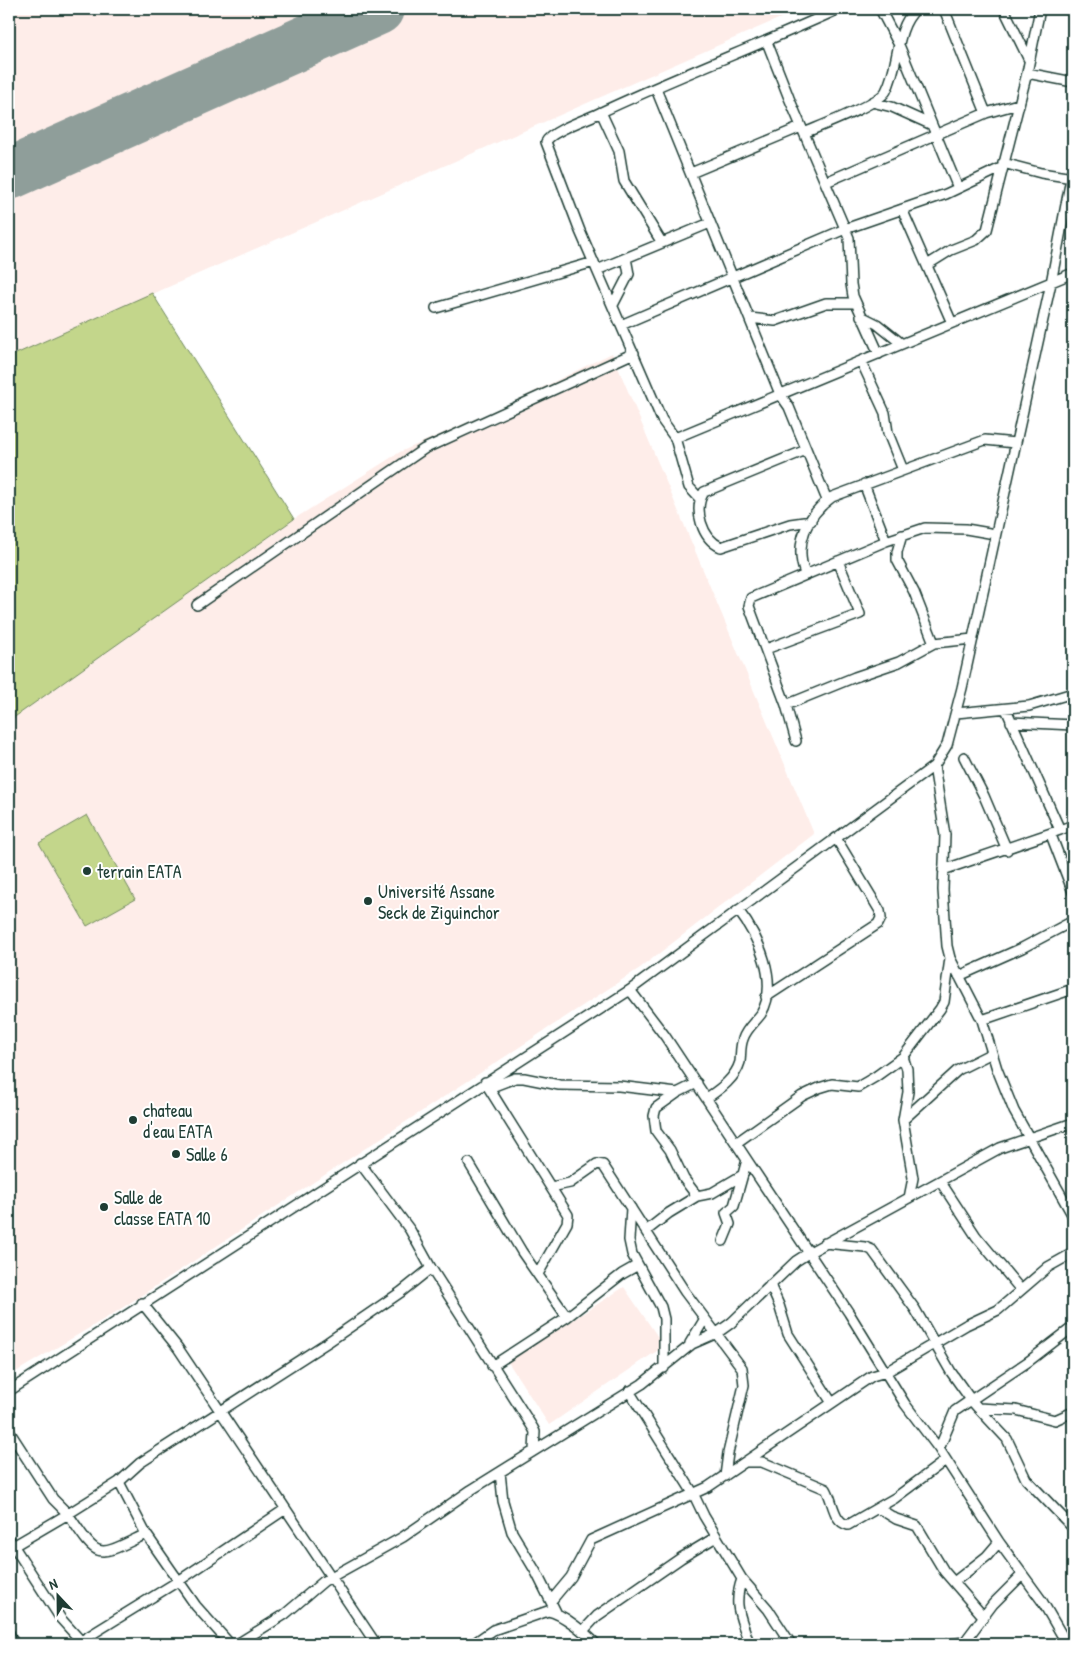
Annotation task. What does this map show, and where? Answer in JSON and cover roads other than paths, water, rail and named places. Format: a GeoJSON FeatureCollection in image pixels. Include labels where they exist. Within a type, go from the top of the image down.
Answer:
{"type":"FeatureCollection","features":[{"type":"Feature","properties":{"kind":"street"},"geometry":{"type":"LineString","coordinates":[[700,499],[689,487],[675,438],[662,420],[612,305],[546,142],[552,135],[601,112],[768,42],[839,9]]}},
{"type":"Feature","properties":{"kind":"street"},"geometry":{"type":"LineString","coordinates":[[880,9],[899,45],[958,188]]}},
{"type":"Feature","properties":{"kind":"street"},"geometry":{"type":"LineString","coordinates":[[892,107],[886,92],[905,22],[916,9]]}},
{"type":"Feature","properties":{"kind":"street"},"geometry":{"type":"LineString","coordinates":[[944,9],[986,113]]}},
{"type":"Feature","properties":{"kind":"street"},"geometry":{"type":"LineString","coordinates":[[1004,9],[1029,60]]}},
{"type":"Feature","properties":{"kind":"street"},"geometry":{"type":"LineString","coordinates":[[927,265],[951,250],[983,236],[990,221],[1002,166],[1027,74],[1040,9]]}},
{"type":"Feature","properties":{"kind":"street"},"geometry":{"type":"LineString","coordinates":[[768,42],[846,230],[850,246],[850,284],[861,316],[879,354]]}},
{"type":"Feature","properties":{"kind":"street"},"geometry":{"type":"LineString","coordinates":[[1027,74],[1073,82]]}},
{"type":"Feature","properties":{"kind":"street"},"geometry":{"type":"LineString","coordinates":[[656,89],[780,394],[789,407],[827,500]]}},
{"type":"Feature","properties":{"kind":"street"},"geometry":{"type":"LineString","coordinates":[[691,173],[872,102],[886,92]]}},
{"type":"Feature","properties":{"kind":"street"},"geometry":{"type":"LineString","coordinates":[[916,118],[920,98]]}},
{"type":"Feature","properties":{"kind":"street"},"geometry":{"type":"LineString","coordinates":[[872,102],[892,107],[932,125]]}},
{"type":"Feature","properties":{"kind":"street"},"geometry":{"type":"LineString","coordinates":[[826,182],[986,113],[1018,104]]}},
{"type":"Feature","properties":{"kind":"street"},"geometry":{"type":"LineString","coordinates":[[601,112],[619,151],[624,182],[662,243]]}},
{"type":"Feature","properties":{"kind":"street"},"geometry":{"type":"LineString","coordinates":[[621,325],[846,230],[946,194],[1002,166],[1072,179]]}},
{"type":"Feature","properties":{"kind":"street"},"geometry":{"type":"LineString","coordinates":[[9,1391],[360,1163],[487,1085],[630,990],[934,766],[947,745],[956,713],[1051,283],[1073,168]]}},
{"type":"Feature","properties":{"kind":"street"},"geometry":{"type":"LineString","coordinates":[[902,209],[952,323]]}},
{"type":"Feature","properties":{"kind":"street"},"geometry":{"type":"LineString","coordinates":[[436,308],[626,258],[710,223]]}},
{"type":"Feature","properties":{"kind":"street"},"geometry":{"type":"LineString","coordinates":[[612,305],[629,274],[626,258]]}},
{"type":"Feature","properties":{"kind":"street"},"geometry":{"type":"LineString","coordinates":[[675,438],[1073,273]]}},
{"type":"Feature","properties":{"kind":"street"},"geometry":{"type":"LineString","coordinates":[[750,318],[775,320],[826,303],[856,303]]}},
{"type":"Feature","properties":{"kind":"street"},"geometry":{"type":"LineString","coordinates":[[861,316],[877,324],[902,344]]}},
{"type":"Feature","properties":{"kind":"street"},"geometry":{"type":"LineString","coordinates":[[198,604],[270,556],[383,475],[424,449],[634,353]]}},
{"type":"Feature","properties":{"kind":"street"},"geometry":{"type":"LineString","coordinates":[[861,361],[885,413],[888,433],[903,470]]}},
{"type":"Feature","properties":{"kind":"street"},"geometry":{"type":"LineString","coordinates":[[805,574],[799,552],[803,535],[827,500],[842,492],[986,440],[1015,443]]}},
{"type":"Feature","properties":{"kind":"street"},"geometry":{"type":"LineString","coordinates":[[806,450],[704,492],[700,499],[699,515],[708,538],[721,547],[790,524],[811,521]]}},
{"type":"Feature","properties":{"kind":"street"},"geometry":{"type":"LineString","coordinates":[[864,484],[886,541]]}},
{"type":"Feature","properties":{"kind":"street"},"geometry":{"type":"LineString","coordinates":[[796,742],[786,705],[749,606],[751,598],[886,541],[936,526],[995,534]]}},
{"type":"Feature","properties":{"kind":"street"},"geometry":{"type":"LineString","coordinates":[[902,535],[897,552],[898,560],[914,592],[934,643]]}},
{"type":"Feature","properties":{"kind":"street"},"geometry":{"type":"LineString","coordinates":[[766,649],[860,614],[838,561]]}},
{"type":"Feature","properties":{"kind":"street"},"geometry":{"type":"LineString","coordinates":[[786,705],[855,677],[899,662],[934,643],[972,639]]}},
{"type":"Feature","properties":{"kind":"street"},"geometry":{"type":"LineString","coordinates":[[956,713],[1029,706],[1073,693]]}},
{"type":"Feature","properties":{"kind":"street"},"geometry":{"type":"LineString","coordinates":[[1006,709],[1060,830]]}},
{"type":"Feature","properties":{"kind":"street"},"geometry":{"type":"LineString","coordinates":[[1011,722],[1073,725]]}},
{"type":"Feature","properties":{"kind":"street"},"geometry":{"type":"LineString","coordinates":[[964,757],[984,796],[1007,850]]}},
{"type":"Feature","properties":{"kind":"street"},"geometry":{"type":"LineString","coordinates":[[934,766],[945,835],[943,870],[944,922],[950,958],[982,1020],[992,1053],[1014,1111],[1073,1216]]}},
{"type":"Feature","properties":{"kind":"street"},"geometry":{"type":"LineString","coordinates":[[943,870],[1052,835],[1073,825]]}},
{"type":"Feature","properties":{"kind":"street"},"geometry":{"type":"LineString","coordinates":[[1052,835],[1073,892]]}},
{"type":"Feature","properties":{"kind":"street"},"geometry":{"type":"LineString","coordinates":[[766,997],[878,924],[881,918],[880,911],[836,838]]}},
{"type":"Feature","properties":{"kind":"street"},"geometry":{"type":"LineString","coordinates":[[706,1098],[722,1088],[733,1076],[740,1062],[743,1037],[760,1014],[766,997],[767,980],[760,947],[738,910]]}},
{"type":"Feature","properties":{"kind":"street"},"geometry":{"type":"LineString","coordinates":[[959,976],[1022,948],[1073,921]]}},
{"type":"Feature","properties":{"kind":"street"},"geometry":{"type":"LineString","coordinates":[[736,1144],[802,1096],[832,1084],[858,1087],[903,1056],[940,1009],[946,987],[950,958]]}},
{"type":"Feature","properties":{"kind":"street"},"geometry":{"type":"LineString","coordinates":[[982,1020],[1073,989]]}},
{"type":"Feature","properties":{"kind":"street"},"geometry":{"type":"LineString","coordinates":[[630,990],[697,1083],[810,1252],[916,1420],[939,1449],[999,1542],[1042,1601],[1067,1644]]}},
{"type":"Feature","properties":{"kind":"street"},"geometry":{"type":"LineString","coordinates":[[903,1120],[958,1070],[992,1053]]}},
{"type":"Feature","properties":{"kind":"street"},"geometry":{"type":"LineString","coordinates":[[903,1056],[907,1069],[908,1092],[903,1120],[913,1169],[909,1198]]}},
{"type":"Feature","properties":{"kind":"street"},"geometry":{"type":"LineString","coordinates":[[487,1085],[515,1078],[524,1078],[559,1085],[619,1086],[677,1093]]}},
{"type":"Feature","properties":{"kind":"street"},"geometry":{"type":"LineString","coordinates":[[697,1083],[677,1093],[656,1108],[654,1122],[684,1179],[697,1196]]}},
{"type":"Feature","properties":{"kind":"street"},"geometry":{"type":"LineString","coordinates":[[487,1085],[569,1219],[538,1274]]}},
{"type":"Feature","properties":{"kind":"street"},"geometry":{"type":"LineString","coordinates":[[687,1347],[717,1333],[731,1323],[796,1261],[825,1243],[1000,1148],[1030,1140],[1073,1123]]}},
{"type":"Feature","properties":{"kind":"street"},"geometry":{"type":"LineString","coordinates":[[723,1241],[730,1224],[726,1213],[734,1206],[747,1160]]}},
{"type":"Feature","properties":{"kind":"street"},"geometry":{"type":"LineString","coordinates":[[360,1163],[410,1230],[431,1268],[533,1428],[535,1432],[534,1450]]}},
{"type":"Feature","properties":{"kind":"street"},"geometry":{"type":"LineString","coordinates":[[469,1163],[522,1252],[567,1317]]}},
{"type":"Feature","properties":{"kind":"street"},"geometry":{"type":"LineString","coordinates":[[551,1187],[570,1183],[596,1164],[603,1165],[704,1320],[717,1333],[742,1368],[744,1376],[725,1476]]}},
{"type":"Feature","properties":{"kind":"street"},"geometry":{"type":"LineString","coordinates":[[646,1231],[669,1213],[697,1196],[712,1193],[742,1176]]}},
{"type":"Feature","properties":{"kind":"street"},"geometry":{"type":"LineString","coordinates":[[940,1181],[976,1236],[1021,1290]]}},
{"type":"Feature","properties":{"kind":"street"},"geometry":{"type":"LineString","coordinates":[[631,1208],[629,1240],[632,1254],[661,1307],[664,1319],[664,1368]]}},
{"type":"Feature","properties":{"kind":"street"},"geometry":{"type":"LineString","coordinates":[[825,1243],[865,1247],[872,1250],[915,1309],[971,1400],[1007,1439],[1026,1479],[1073,1528]]}},
{"type":"Feature","properties":{"kind":"street"},"geometry":{"type":"LineString","coordinates":[[551,1601],[571,1577],[591,1540],[693,1494],[725,1476],[872,1376],[886,1372],[966,1325],[998,1310],[1048,1267],[1073,1253]]}},
{"type":"Feature","properties":{"kind":"street"},"geometry":{"type":"LineString","coordinates":[[492,1366],[567,1317],[616,1278],[638,1265]]}},
{"type":"Feature","properties":{"kind":"street"},"geometry":{"type":"LineString","coordinates":[[284,1510],[82,1643],[61,1620],[10,1544],[68,1514],[119,1482],[140,1463],[328,1342],[401,1292],[431,1268]]}},
{"type":"Feature","properties":{"kind":"street"},"geometry":{"type":"LineString","coordinates":[[770,1285],[779,1305],[788,1334],[832,1403]]}},
{"type":"Feature","properties":{"kind":"street"},"geometry":{"type":"LineString","coordinates":[[142,1303],[178,1348],[284,1510],[376,1644]]}},
{"type":"Feature","properties":{"kind":"street"},"geometry":{"type":"LineString","coordinates":[[237,1644],[284,1615],[318,1585],[376,1554],[534,1450],[664,1368],[687,1347],[704,1320]]}},
{"type":"Feature","properties":{"kind":"street"},"geometry":{"type":"LineString","coordinates":[[939,1449],[955,1411],[1029,1361],[1073,1327]]}},
{"type":"Feature","properties":{"kind":"street"},"geometry":{"type":"LineString","coordinates":[[629,1391],[693,1494],[742,1579],[768,1609],[791,1644]]}},
{"type":"Feature","properties":{"kind":"street"},"geometry":{"type":"LineString","coordinates":[[978,1408],[1016,1410],[1055,1420],[1073,1412]]}},
{"type":"Feature","properties":{"kind":"street"},"geometry":{"type":"LineString","coordinates":[[9,1431],[53,1498],[68,1514],[90,1547],[97,1550],[111,1551],[146,1534]]}},
{"type":"Feature","properties":{"kind":"street"},"geometry":{"type":"LineString","coordinates":[[745,1462],[762,1462],[826,1489],[837,1516],[845,1525],[853,1524],[878,1508],[946,1460]]}},
{"type":"Feature","properties":{"kind":"street"},"geometry":{"type":"LineString","coordinates":[[500,1472],[503,1501],[512,1532],[557,1614]]}},
{"type":"Feature","properties":{"kind":"street"},"geometry":{"type":"LineString","coordinates":[[119,1482],[146,1534],[180,1580],[196,1606],[230,1644]]}},
{"type":"Feature","properties":{"kind":"street"},"geometry":{"type":"LineString","coordinates":[[878,1508],[896,1519],[917,1526],[944,1571],[983,1616]]}},
{"type":"Feature","properties":{"kind":"street"},"geometry":{"type":"LineString","coordinates":[[583,1631],[597,1616],[716,1536]]}},
{"type":"Feature","properties":{"kind":"street"},"geometry":{"type":"LineString","coordinates":[[954,1582],[987,1556],[999,1542]]}},
{"type":"Feature","properties":{"kind":"street"},"geometry":{"type":"LineString","coordinates":[[949,1644],[964,1643],[983,1616],[1022,1575]]}},
{"type":"Feature","properties":{"kind":"street"},"geometry":{"type":"LineString","coordinates":[[742,1579],[738,1591],[737,1605],[739,1618],[749,1644]]}},
{"type":"Feature","properties":{"kind":"street"},"geometry":{"type":"LineString","coordinates":[[473,1644],[493,1630],[542,1612],[557,1614],[583,1631],[596,1644]]}},
{"type":"Feature","properties":{"kind":"street"},"geometry":{"type":"LineString","coordinates":[[9,1633],[14,1644]]}},
{"type":"Feature","properties":{"kind":"place","name":"terrain EATA"},"geometry":{"type":"Point","coordinates":[87,871]}},
{"type":"Feature","properties":{"kind":"place","name":"Université Assane Seck de Ziguinchor"},"geometry":{"type":"Point","coordinates":[368,901]}},
{"type":"Feature","properties":{"kind":"place","name":"chateau d'eau EATA"},"geometry":{"type":"Point","coordinates":[133,1120]}},
{"type":"Feature","properties":{"kind":"place","name":"Salle 6"},"geometry":{"type":"Point","coordinates":[176,1154]}},
{"type":"Feature","properties":{"kind":"place","name":"Salle de classe EATA 10"},"geometry":{"type":"Point","coordinates":[104,1207]}}]}
